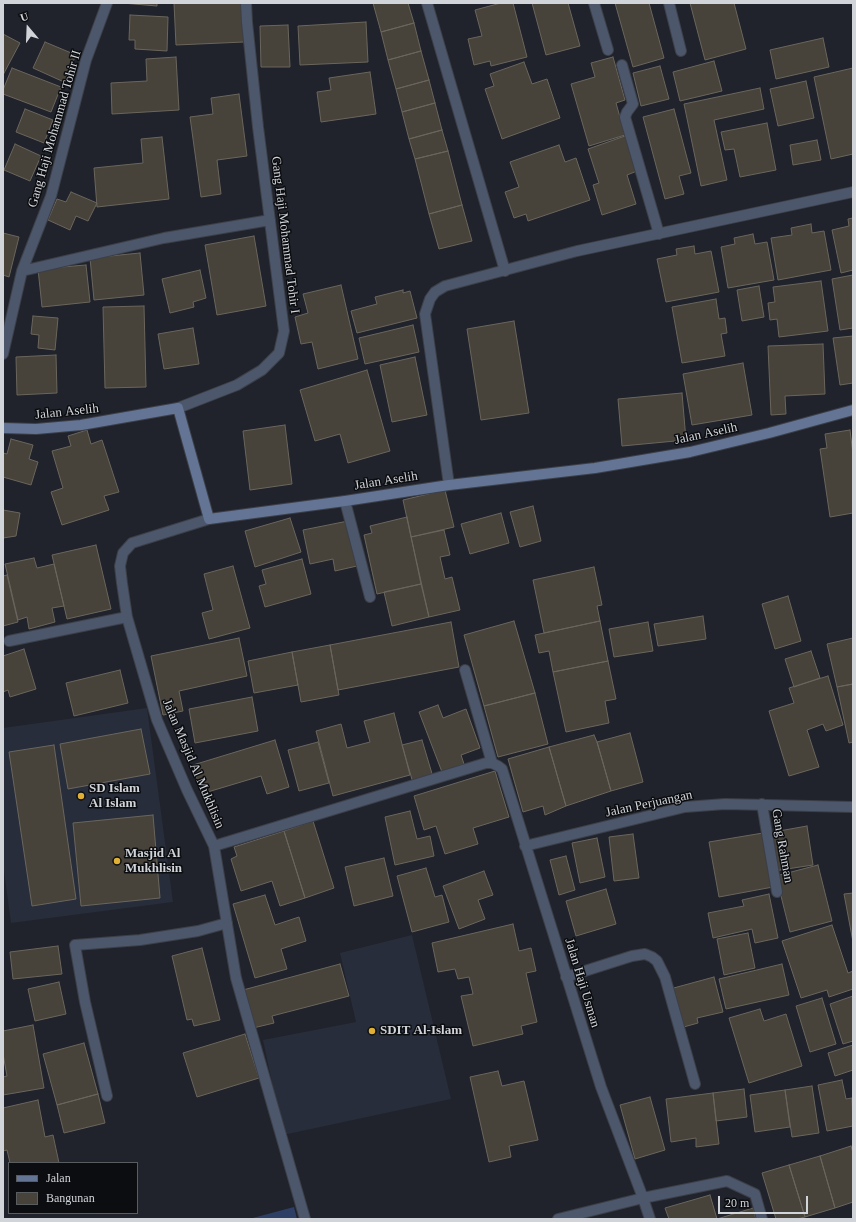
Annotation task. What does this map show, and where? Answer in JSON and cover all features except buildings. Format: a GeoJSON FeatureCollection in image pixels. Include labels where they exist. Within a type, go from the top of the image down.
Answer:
{"type":"FeatureCollection","features":[{"type":"Feature","properties":{"kind":"street","name":"Gang Haji Mohammad Tohir II"},"geometry":{"type":"LineString","coordinates":[[3,354],[22,271],[51,196],[86,60],[107,3]]}},
{"type":"Feature","properties":{"kind":"street","name":"Gang Haji Mohammad Tohir I"},"geometry":{"type":"LineString","coordinates":[[178,408],[237,385],[262,370],[279,353],[284,332],[258,127],[246,3]]}},
{"type":"Feature","properties":{"kind":"street"},"geometry":{"type":"LineString","coordinates":[[427,3],[505,271]]}},
{"type":"Feature","properties":{"kind":"street"},"geometry":{"type":"LineString","coordinates":[[594,3],[608,50]]}},
{"type":"Feature","properties":{"kind":"street"},"geometry":{"type":"LineString","coordinates":[[669,3],[682,51]]}},
{"type":"Feature","properties":{"kind":"street"},"geometry":{"type":"LineString","coordinates":[[622,65],[633,104],[627,112],[626,117],[659,234]]}},
{"type":"Feature","properties":{"kind":"street"},"geometry":{"type":"LineString","coordinates":[[449,485],[425,314],[430,299],[436,292],[445,286],[577,251],[853,192]]}},
{"type":"Feature","properties":{"kind":"street"},"geometry":{"type":"LineString","coordinates":[[22,271],[164,238],[270,220]]}},
{"type":"Feature","properties":{"kind":"street"},"geometry":{"type":"LineString","coordinates":[[178,408],[209,519]]}},
{"type":"Feature","properties":{"kind":"street","name":"Jalan Aselih"},"geometry":{"type":"LineString","coordinates":[[3,428],[36,429],[80,425],[178,408]]}},
{"type":"Feature","properties":{"kind":"street","name":"Jalan Aselih"},"geometry":{"type":"LineString","coordinates":[[209,519],[449,485],[595,468],[690,452],[769,433],[853,410]]}},
{"type":"Feature","properties":{"kind":"street"},"geometry":{"type":"LineString","coordinates":[[344,501],[370,597]]}},
{"type":"Feature","properties":{"kind":"street","name":"Jalan Masjid Al Mukhlisin"},"geometry":{"type":"LineString","coordinates":[[209,519],[132,543],[122,554],[120,566],[127,617],[157,720],[187,790],[214,846],[489,763]]}},
{"type":"Feature","properties":{"kind":"street"},"geometry":{"type":"LineString","coordinates":[[9,642],[127,617]]}},
{"type":"Feature","properties":{"kind":"street"},"geometry":{"type":"LineString","coordinates":[[465,670],[489,763]]}},
{"type":"Feature","properties":{"kind":"street","name":"Jalan Haji Usman"},"geometry":{"type":"LineString","coordinates":[[489,763],[496,764],[502,769],[601,1087],[650,1219]]}},
{"type":"Feature","properties":{"kind":"street","name":"Jalan Perjuangan"},"geometry":{"type":"LineString","coordinates":[[525,846],[685,807],[725,804],[853,807]]}},
{"type":"Feature","properties":{"kind":"street","name":"Gang Rahman"},"geometry":{"type":"LineString","coordinates":[[762,804],[776,892]]}},
{"type":"Feature","properties":{"kind":"street"},"geometry":{"type":"LineString","coordinates":[[214,846],[236,978],[305,1219]]}},
{"type":"Feature","properties":{"kind":"street"},"geometry":{"type":"LineString","coordinates":[[107,1096],[85,1002],[75,945],[140,940],[198,931],[227,923]]}},
{"type":"Feature","properties":{"kind":"street"},"geometry":{"type":"LineString","coordinates":[[566,977],[632,956],[645,954],[652,956],[657,961],[664,977],[695,1084]]}},
{"type":"Feature","properties":{"kind":"street"},"geometry":{"type":"LineString","coordinates":[[558,1219],[643,1198],[727,1181],[755,1194],[762,1219]]}},
{"type":"Feature","properties":{"kind":"shaded area","name":"SD Islam Al Islam"},"geometry":{"type":"Polygon","coordinates":[[[147,708],[173,902],[11,923],[3,863],[3,728],[147,708]]]}},
{"type":"Feature","properties":{"kind":"shaded area","name":"SDIT Al-Islam"},"geometry":{"type":"Polygon","coordinates":[[[412,935],[451,1099],[283,1135],[263,1040],[356,1022],[340,953],[412,935]]]}},
{"type":"Feature","properties":{"kind":"shaded area"},"geometry":{"type":"Polygon","coordinates":[[[294,1207],[297,1219],[249,1219],[294,1207]]]}},
{"type":"Feature","properties":{"kind":"place","name":"SD Islam Al Islam"},"geometry":{"type":"Point","coordinates":[81,796]}},
{"type":"Feature","properties":{"kind":"place","name":"Masjid Al Mukhlisin"},"geometry":{"type":"Point","coordinates":[117,861]}},
{"type":"Feature","properties":{"kind":"place","name":"SDIT Al-Islam"},"geometry":{"type":"Point","coordinates":[372,1031]}}]}
